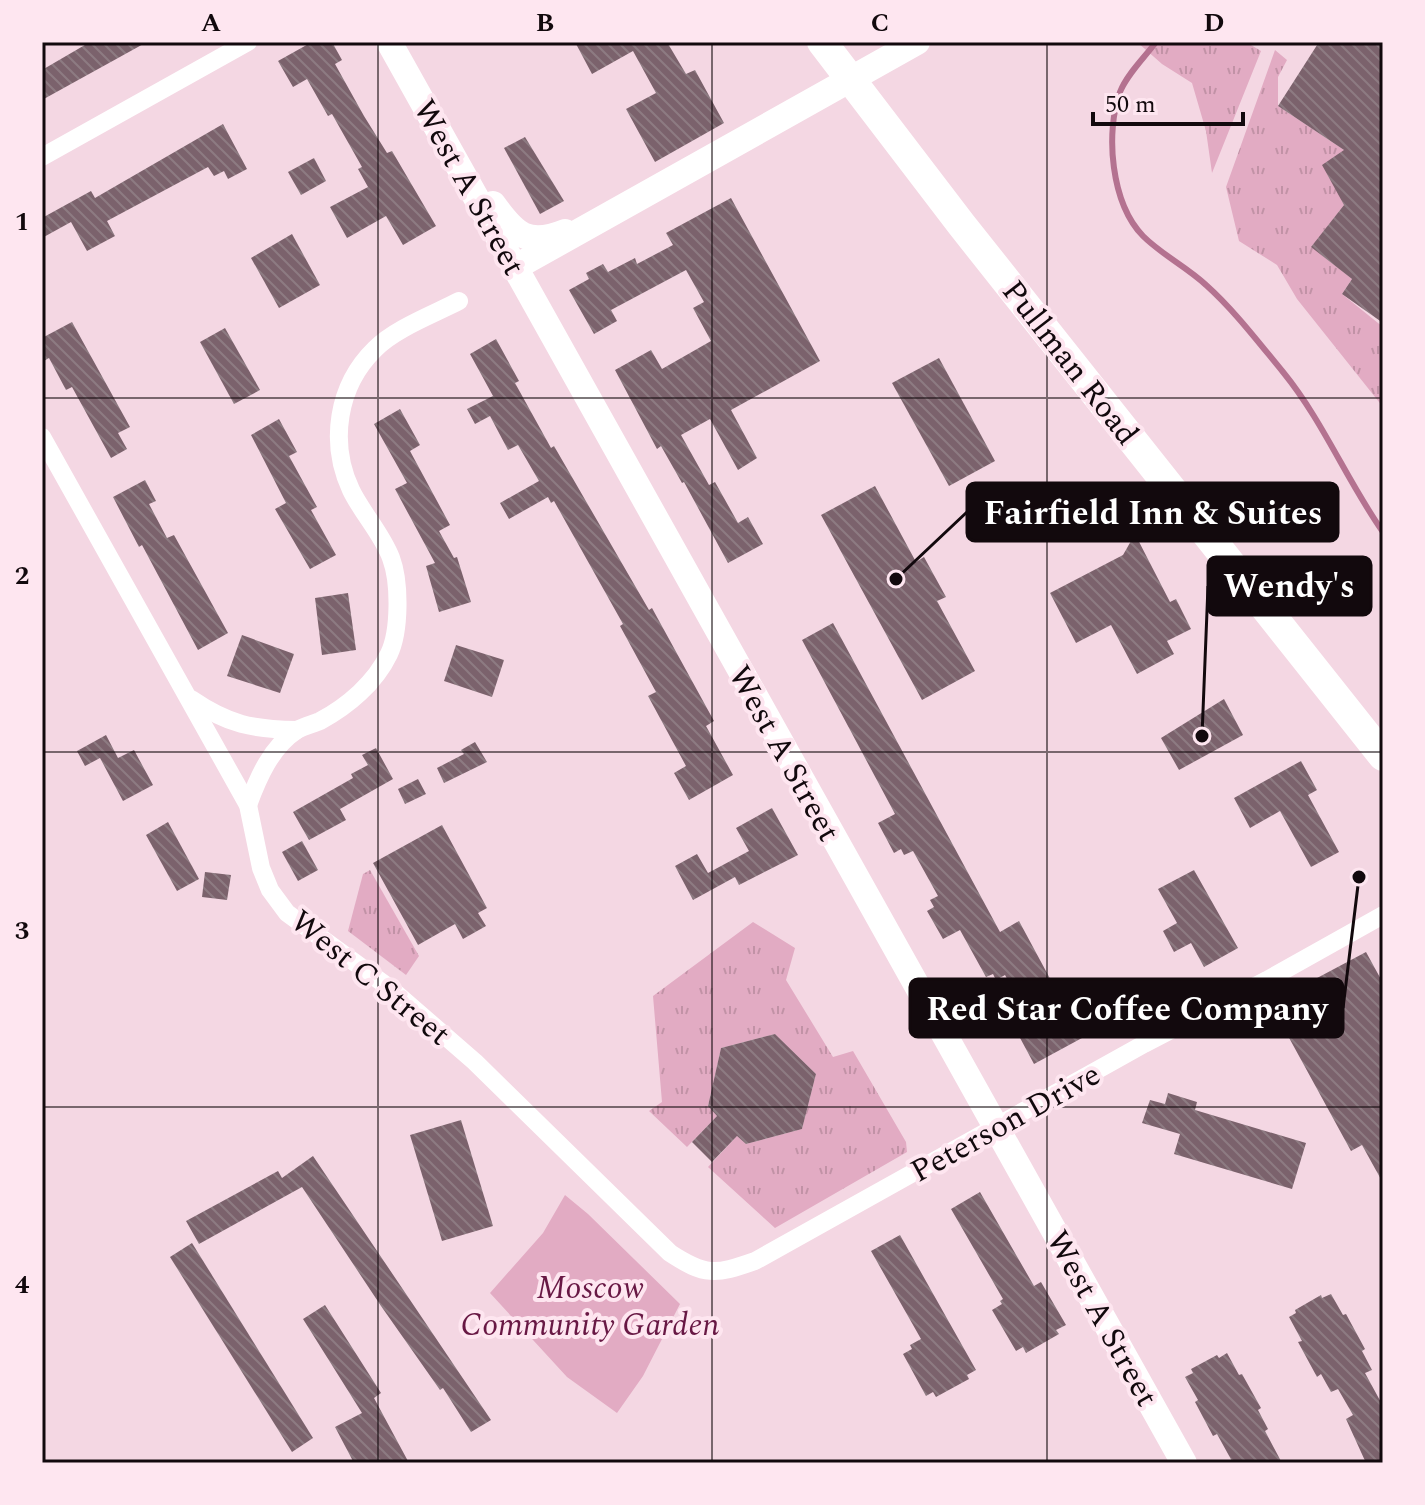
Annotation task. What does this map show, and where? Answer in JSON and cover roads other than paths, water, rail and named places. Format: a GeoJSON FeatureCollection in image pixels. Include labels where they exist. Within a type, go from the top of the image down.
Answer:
{"type":"FeatureCollection","features":[{"type":"Feature","properties":{"kind":"main road","name":"Pullman Road"},"geometry":{"type":"LineString","coordinates":[[822,42],[961,224],[1383,756]]}},
{"type":"Feature","properties":{"kind":"street"},"geometry":{"type":"LineString","coordinates":[[42,157],[248,42]]}},
{"type":"Feature","properties":{"kind":"street","name":"West A Street"},"geometry":{"type":"LineString","coordinates":[[389,42],[1184,1463]]}},
{"type":"Feature","properties":{"kind":"street"},"geometry":{"type":"LineString","coordinates":[[514,268],[917,42]]}},
{"type":"Feature","properties":{"kind":"street"},"geometry":{"type":"LineString","coordinates":[[420,97],[507,224],[523,237],[548,239],[617,210]]}},
{"type":"Feature","properties":{"kind":"street"},"geometry":{"type":"LineString","coordinates":[[248,805],[257,780],[276,750],[297,730],[341,708],[368,685],[390,652],[398,609],[391,559],[351,489],[338,455],[345,393],[376,348],[459,301]]}},
{"type":"Feature","properties":{"kind":"street","name":"West C Street"},"geometry":{"type":"LineString","coordinates":[[42,437],[248,805],[261,868],[270,890],[287,913],[391,989],[475,1062],[670,1253],[691,1267],[710,1272],[755,1261]]}},
{"type":"Feature","properties":{"kind":"street"},"geometry":{"type":"LineString","coordinates":[[187,697],[218,717],[245,725],[297,730]]}},
{"type":"Feature","properties":{"kind":"street","name":"Peterson Drive"},"geometry":{"type":"LineString","coordinates":[[755,1261],[1383,915]]}},
{"type":"Feature","properties":{"kind":"waterway"},"geometry":{"type":"LineString","coordinates":[[1156,42],[1127,79],[1115,109],[1112,147],[1124,205],[1143,236],[1216,295],[1283,372],[1310,410],[1383,532]]}},
{"type":"Feature","properties":{"kind":"place","name":"Fairfield Inn & Suites"},"geometry":{"type":"Point","coordinates":[896,579]}},
{"type":"Feature","properties":{"kind":"place","name":"Wendy's"},"geometry":{"type":"Point","coordinates":[1202,736]}},
{"type":"Feature","properties":{"kind":"place","name":"Red Star Coffee Company"},"geometry":{"type":"Point","coordinates":[1359,877]}},
{"type":"Feature","properties":{"kind":"park label","name":"Moscow Community Garden"},"geometry":{"type":"Point","coordinates":[590,1306]}}]}
